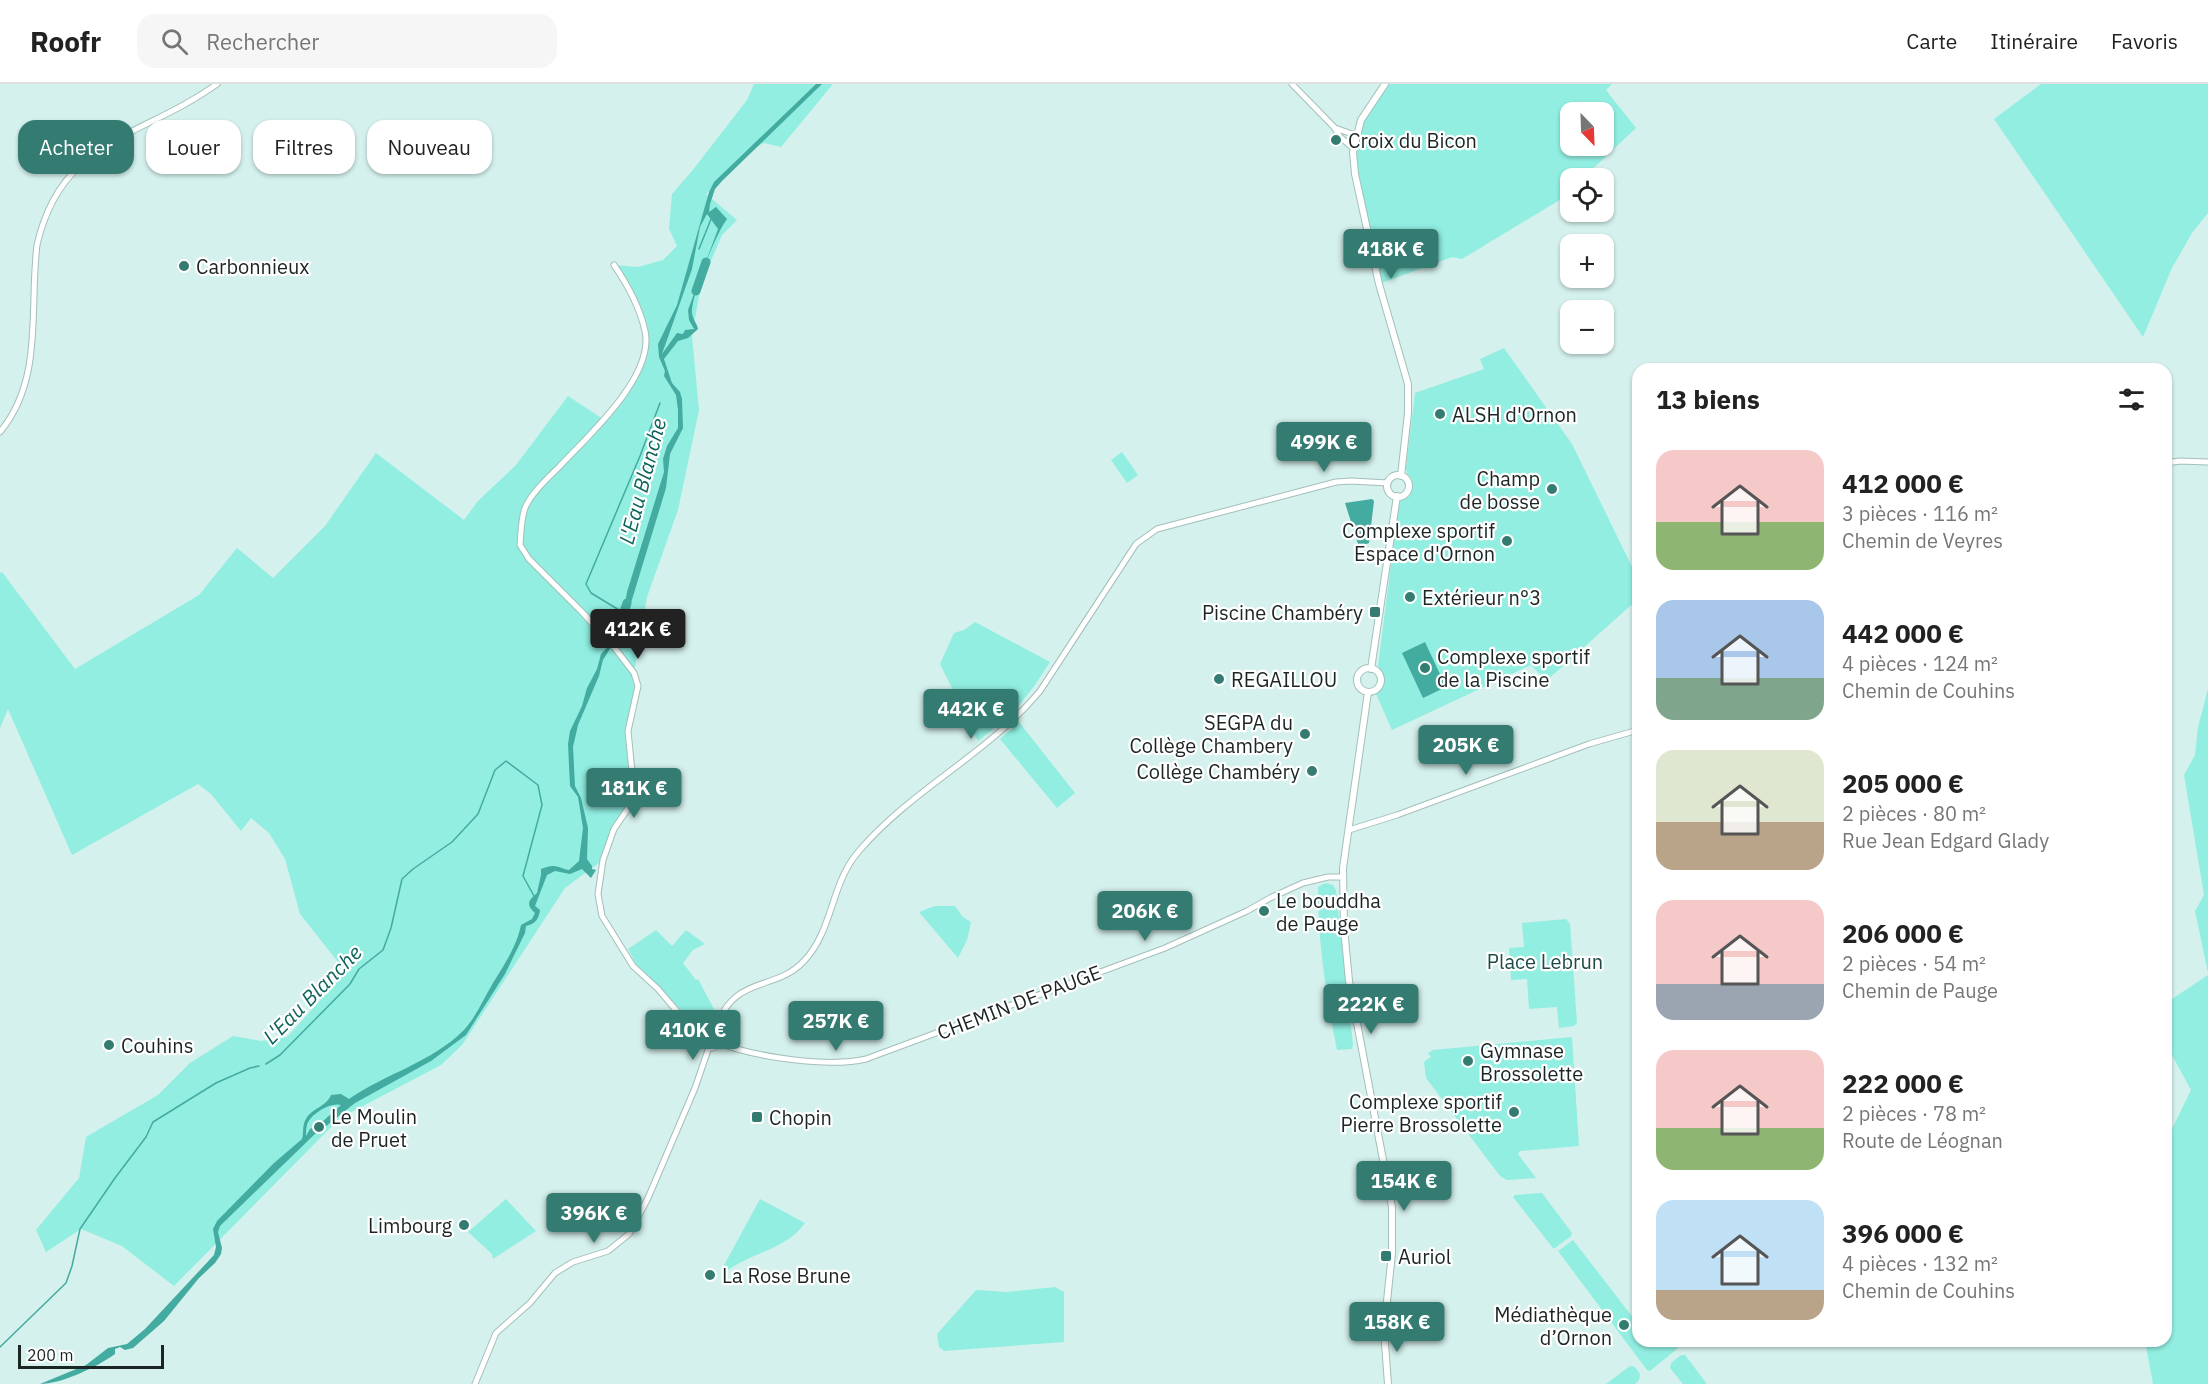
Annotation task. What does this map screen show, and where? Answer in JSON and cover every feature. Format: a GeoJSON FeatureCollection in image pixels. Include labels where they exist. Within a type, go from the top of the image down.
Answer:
{"type":"FeatureCollection","features":[{"type":"Feature","properties":{"kind":"main road"},"geometry":{"type":"LineString","coordinates":[[1385,84],[1361,120],[1353,147],[1355,174],[1379,284],[1408,384],[1408,413],[1401,476]]}},
{"type":"Feature","properties":{"kind":"main road"},"geometry":{"type":"LineString","coordinates":[[1394,476],[1401,476],[1407,480],[1408,490],[1403,495],[1396,496],[1389,492],[1388,483],[1394,476]]}},
{"type":"Feature","properties":{"kind":"main road"},"geometry":{"type":"LineString","coordinates":[[1371,669],[1396,496]]}},
{"type":"Feature","properties":{"kind":"main road"},"geometry":{"type":"LineString","coordinates":[[1371,669],[1380,675],[1380,683],[1374,690],[1368,692],[1361,689],[1358,679],[1361,672],[1371,669]]}},
{"type":"Feature","properties":{"kind":"main road"},"geometry":{"type":"LineString","coordinates":[[1368,692],[1343,877],[1345,954],[1390,1192],[1392,1253],[1384,1323],[1388,1384]]}},
{"type":"Feature","properties":{"kind":"street"},"geometry":{"type":"LineString","coordinates":[[0,432],[18,404],[30,367],[37,245],[54,198],[76,169],[92,154],[194,99],[217,84]]}},
{"type":"Feature","properties":{"kind":"street"},"geometry":{"type":"LineString","coordinates":[[1292,84],[1334,127],[1340,137],[1353,147]]}},
{"type":"Feature","properties":{"kind":"street"},"geometry":{"type":"LineString","coordinates":[[1334,127],[1355,135]]}},
{"type":"Feature","properties":{"kind":"street"},"geometry":{"type":"LineString","coordinates":[[614,265],[637,307],[646,332],[641,367],[629,389],[542,485],[525,508],[520,544],[529,559],[614,647],[634,673],[638,686],[628,731],[633,782],[631,804],[614,829],[603,860],[598,894],[602,916],[633,966],[658,989],[687,1023],[704,1034]]}},
{"type":"Feature","properties":{"kind":"street"},"geometry":{"type":"LineString","coordinates":[[2172,462],[2208,462]]}},
{"type":"Feature","properties":{"kind":"street"},"geometry":{"type":"LineString","coordinates":[[715,1031],[723,1012],[742,991],[790,972],[807,958],[826,925],[843,873],[870,838],[897,811],[986,744],[1029,704],[1040,691],[1136,544],[1157,529],[1336,482],[1388,483]]}},
{"type":"Feature","properties":{"kind":"street"},"geometry":{"type":"LineString","coordinates":[[1349,830],[1397,815],[1589,744],[1632,732]]}},
{"type":"Feature","properties":{"kind":"street","name":"CHEMIN DE PAUGE"},"geometry":{"type":"LineString","coordinates":[[719,1043],[744,1052],[829,1063],[841,1064],[866,1059],[1165,948],[1300,884],[1328,877],[1343,877]]}},
{"type":"Feature","properties":{"kind":"street"},"geometry":{"type":"LineString","coordinates":[[710,1030],[715,1031],[719,1036],[719,1043],[715,1047],[709,1047],[703,1042],[704,1034],[710,1030]]}},
{"type":"Feature","properties":{"kind":"street"},"geometry":{"type":"LineString","coordinates":[[475,1384],[496,1332],[530,1303],[555,1273],[573,1262],[608,1251],[629,1234],[648,1198],[701,1073],[709,1047]]}},
{"type":"Feature","properties":{"kind":"green space"},"geometry":{"type":"Polygon","coordinates":[[[754,84],[833,84],[781,147],[764,143],[758,146],[706,194],[737,220],[722,235],[701,284],[692,336],[699,410],[678,510],[647,597],[634,673],[638,686],[628,731],[633,781],[631,804],[614,829],[603,860],[565,888],[462,1045],[441,1065],[340,1118],[174,1286],[122,1246],[81,1229],[46,1252],[36,1230],[79,1178],[86,1137],[158,1095],[190,1063],[233,1036],[261,1041],[287,1037],[346,972],[300,914],[285,859],[269,833],[251,818],[241,831],[211,794],[198,784],[72,855],[8,709],[0,728],[0,573],[2,572],[75,669],[199,595],[237,548],[273,578],[325,526],[376,453],[464,520],[478,501],[516,465],[568,396],[603,419],[635,377],[644,351],[642,325],[634,301],[614,265],[638,267],[663,260],[677,246],[669,229],[672,194],[747,100],[754,84]]]}},
{"type":"Feature","properties":{"kind":"green space"},"geometry":{"type":"Polygon","coordinates":[[[1385,84],[1612,84],[1606,90],[1636,128],[1614,149],[1614,102],[1560,102],[1560,156],[1606,156],[1594,168],[1560,168],[1560,200],[1462,259],[1452,257],[1379,284],[1355,174],[1355,135],[1385,84]]]}},
{"type":"Feature","properties":{"kind":"green space"},"geometry":{"type":"Polygon","coordinates":[[[2041,84],[2208,84],[2208,213],[2192,233],[2172,268],[2143,337],[1994,119],[2041,84]]]}},
{"type":"Feature","properties":{"kind":"green space","name":"Complexe sportif Espace d'Ornon"},"geometry":{"type":"Polygon","coordinates":[[[1504,348],[1572,444],[1632,567],[1632,604],[1546,681],[1531,665],[1392,730],[1376,694],[1384,683],[1378,666],[1399,502],[1407,495],[1412,483],[1406,467],[1415,393],[1484,369],[1480,359],[1504,348]]]}},
{"type":"Feature","properties":{"kind":"green space"},"geometry":{"type":"Polygon","coordinates":[[[1122,452],[1138,475],[1127,483],[1111,460],[1122,452]]]}},
{"type":"Feature","properties":{"kind":"green space"},"geometry":{"type":"Polygon","coordinates":[[[975,622],[1050,662],[1012,714],[978,741],[940,664],[954,633],[964,630],[975,622]]]}},
{"type":"Feature","properties":{"kind":"green space"},"geometry":{"type":"Polygon","coordinates":[[[2208,689],[2208,973],[2195,911],[2204,895],[2184,775],[2195,755],[2198,727],[2208,689]]]}},
{"type":"Feature","properties":{"kind":"green space"},"geometry":{"type":"Polygon","coordinates":[[[1019,722],[1075,793],[1057,808],[1000,739],[1019,722]]]}},
{"type":"Feature","properties":{"kind":"green space"},"geometry":{"type":"Polygon","coordinates":[[[1325,883],[1333,885],[1336,890],[1352,1049],[1337,1050],[1329,1009],[1318,908],[1318,887],[1325,883]]]}},
{"type":"Feature","properties":{"kind":"green space"},"geometry":{"type":"Polygon","coordinates":[[[935,906],[955,906],[963,917],[971,922],[967,940],[958,958],[919,912],[935,906]]]}},
{"type":"Feature","properties":{"kind":"green space","name":"Place Lebrun"},"geometry":{"type":"Polygon","coordinates":[[[1566,919],[1570,924],[1577,1023],[1574,1026],[1559,1028],[1557,1007],[1529,1009],[1527,979],[1511,980],[1509,948],[1524,947],[1522,923],[1566,919]]]}},
{"type":"Feature","properties":{"kind":"green space"},"geometry":{"type":"Polygon","coordinates":[[[656,930],[672,946],[686,930],[705,944],[693,950],[683,963],[696,980],[698,979],[715,1011],[712,1021],[706,1026],[693,1022],[636,964],[628,949],[656,930]]]}},
{"type":"Feature","properties":{"kind":"green space"},"geometry":{"type":"Polygon","coordinates":[[[2208,975],[2208,1384],[2153,1384],[2146,1347],[2172,1347],[2172,1129],[2191,1090],[2172,1055],[2172,999],[2208,975]]]}},
{"type":"Feature","properties":{"kind":"green space","name":"Complexe sportif Pierre Brossolette"},"geometry":{"type":"Polygon","coordinates":[[[1572,1037],[1579,1146],[1520,1151],[1518,1154],[1536,1178],[1507,1180],[1500,1176],[1426,1078],[1424,1062],[1431,1057],[1428,1053],[1433,1050],[1572,1037]]]}},
{"type":"Feature","properties":{"kind":"green space"},"geometry":{"type":"Polygon","coordinates":[[[1542,1193],[1572,1233],[1555,1248],[1513,1197],[1542,1193]]]}},
{"type":"Feature","properties":{"kind":"green space"},"geometry":{"type":"Polygon","coordinates":[[[506,1199],[536,1231],[493,1259],[492,1254],[468,1232],[506,1199]]]}},
{"type":"Feature","properties":{"kind":"green space"},"geometry":{"type":"Polygon","coordinates":[[[760,1199],[805,1223],[789,1239],[728,1270],[723,1267],[760,1199]]]}},
{"type":"Feature","properties":{"kind":"green space"},"geometry":{"type":"Polygon","coordinates":[[[1573,1240],[1632,1316],[1632,1347],[1678,1347],[1677,1349],[1650,1371],[1647,1370],[1558,1251],[1573,1240]]]}},
{"type":"Feature","properties":{"kind":"green space"},"geometry":{"type":"Polygon","coordinates":[[[1055,1287],[1064,1292],[1064,1342],[944,1351],[939,1347],[937,1334],[976,1290],[1007,1292],[1055,1287]]]}},
{"type":"Feature","properties":{"kind":"green space"},"geometry":{"type":"Polygon","coordinates":[[[1681,1355],[1685,1355],[1707,1384],[1683,1384],[1670,1368],[1671,1363],[1681,1355]]]}},
{"type":"Feature","properties":{"kind":"green space"},"geometry":{"type":"Polygon","coordinates":[[[1630,1366],[1635,1367],[1640,1374],[1635,1384],[1606,1384],[1630,1366]]]}},
{"type":"Feature","properties":{"kind":"shaded area"},"geometry":{"type":"Polygon","coordinates":[[[816,84],[822,84],[715,189],[709,212],[716,207],[727,219],[711,250],[693,303],[692,312],[698,329],[688,338],[678,341],[664,359],[672,383],[680,392],[682,399],[683,428],[670,454],[666,488],[627,616],[623,615],[627,592],[664,472],[663,459],[667,446],[678,428],[676,395],[664,376],[665,371],[659,357],[658,344],[677,305],[709,192],[714,182],[816,84]],[[707,214],[700,227],[692,269],[662,354],[677,333],[683,334],[685,330],[694,329],[689,320],[688,310],[718,229],[707,214]]]}},
{"type":"Feature","properties":{"kind":"shaded area"},"geometry":{"type":"Polygon","coordinates":[[[1372,499],[1374,501],[1369,543],[1361,546],[1358,544],[1345,503],[1372,499]]]}},
{"type":"Feature","properties":{"kind":"shaded area"},"geometry":{"type":"Polygon","coordinates":[[[620,621],[626,623],[624,631],[618,633],[619,642],[611,647],[603,660],[599,676],[578,725],[573,747],[575,786],[581,798],[588,828],[587,859],[592,869],[596,870],[591,878],[582,869],[570,874],[555,871],[547,875],[535,906],[540,910],[538,918],[526,926],[525,933],[505,974],[466,1035],[431,1061],[355,1103],[325,1127],[321,1123],[341,1105],[328,1106],[311,1118],[307,1125],[306,1136],[314,1127],[317,1132],[220,1226],[218,1232],[222,1248],[221,1254],[164,1321],[133,1348],[125,1350],[120,1347],[115,1349],[115,1354],[89,1369],[68,1378],[40,1384],[86,1365],[108,1348],[127,1344],[145,1329],[214,1255],[216,1247],[213,1229],[217,1221],[274,1163],[302,1139],[306,1119],[331,1095],[341,1094],[349,1099],[438,1051],[468,1025],[510,955],[521,925],[532,919],[535,913],[529,902],[537,893],[541,869],[553,866],[569,870],[579,861],[583,828],[578,797],[570,786],[568,744],[570,731],[597,669],[601,654],[613,641],[620,621]]]}},
{"type":"Feature","properties":{"kind":"shaded area"},"geometry":{"type":"Polygon","coordinates":[[[1425,642],[1446,687],[1423,698],[1402,653],[1425,642]]]}},
{"type":"Feature","properties":{"kind":"waterway","name":"L'Eau Blanche"},"geometry":{"type":"LineString","coordinates":[[699,249],[711,219]]}},
{"type":"Feature","properties":{"kind":"waterway","name":"L'Eau Blanche"},"geometry":{"type":"LineString","coordinates":[[696,291],[706,262]]}},
{"type":"Feature","properties":{"kind":"waterway","name":"L'Eau Blanche"},"geometry":{"type":"LineString","coordinates":[[624,613],[591,593],[586,584],[660,403]]}},
{"type":"Feature","properties":{"kind":"waterway","name":"L'Eau Blanche"},"geometry":{"type":"LineString","coordinates":[[617,633],[627,603]]}},
{"type":"Feature","properties":{"kind":"waterway","name":"L'Eau Blanche"},"geometry":{"type":"LineString","coordinates":[[266,1064],[280,1055],[350,984],[359,969],[383,950],[391,928],[402,879],[452,842],[478,814],[495,770],[506,761],[538,785],[542,805],[523,876],[534,896]]}},
{"type":"Feature","properties":{"kind":"waterway","name":"L'Eau Blanche"},"geometry":{"type":"LineString","coordinates":[[0,1347],[66,1283],[80,1229],[146,1137],[153,1122],[216,1083],[259,1066]]}},
{"type":"Feature","properties":{"kind":"waterway","name":"L'Eau Blanche"},"geometry":{"type":"LineString","coordinates":[[316,1130],[324,1124]]}},
{"type":"Feature","properties":{"kind":"place","name":"Croix du Bicon"},"geometry":{"type":"Point","coordinates":[1336,140]}},
{"type":"Feature","properties":{"kind":"place","name":"Carbonnieux"},"geometry":{"type":"Point","coordinates":[184,266]}},
{"type":"Feature","properties":{"kind":"place","name":"ALSH d'Ornon"},"geometry":{"type":"Point","coordinates":[1440,414]}},
{"type":"Feature","properties":{"kind":"place","name":"Champ de bosse"},"geometry":{"type":"Point","coordinates":[1552,489]}},
{"type":"Feature","properties":{"kind":"place","name":"Complexe sportif Espace d'Ornon"},"geometry":{"type":"Point","coordinates":[1507,541]}},
{"type":"Feature","properties":{"kind":"place","name":"Extérieur n°3"},"geometry":{"type":"Point","coordinates":[1410,597]}},
{"type":"Feature","properties":{"kind":"place","name":"Piscine Chambéry"},"geometry":{"type":"Point","coordinates":[1375,612]}},
{"type":"Feature","properties":{"kind":"place","name":"Complexe sportif de la Piscine"},"geometry":{"type":"Point","coordinates":[1425,668]}},
{"type":"Feature","properties":{"kind":"place","name":"REGAILLOU"},"geometry":{"type":"Point","coordinates":[1219,679]}},
{"type":"Feature","properties":{"kind":"place","name":"SEGPA du Collège Chambery"},"geometry":{"type":"Point","coordinates":[1305,734]}},
{"type":"Feature","properties":{"kind":"place","name":"Collège Chambéry"},"geometry":{"type":"Point","coordinates":[1312,771]}},
{"type":"Feature","properties":{"kind":"place","name":"Le bouddha de Pauge"},"geometry":{"type":"Point","coordinates":[1264,911]}},
{"type":"Feature","properties":{"kind":"place","name":"Couhins"},"geometry":{"type":"Point","coordinates":[109,1045]}},
{"type":"Feature","properties":{"kind":"place","name":"Gymnase Brossolette"},"geometry":{"type":"Point","coordinates":[1468,1061]}},
{"type":"Feature","properties":{"kind":"place","name":"Complexe sportif Pierre Brossolette"},"geometry":{"type":"Point","coordinates":[1514,1112]}},
{"type":"Feature","properties":{"kind":"place","name":"Chopin"},"geometry":{"type":"Point","coordinates":[757,1117]}},
{"type":"Feature","properties":{"kind":"place","name":"Le Moulin de Pruet"},"geometry":{"type":"Point","coordinates":[319,1127]}},
{"type":"Feature","properties":{"kind":"place","name":"Limbourg"},"geometry":{"type":"Point","coordinates":[464,1225]}},
{"type":"Feature","properties":{"kind":"place","name":"Auriol"},"geometry":{"type":"Point","coordinates":[1386,1256]}},
{"type":"Feature","properties":{"kind":"place","name":"La Rose Brune"},"geometry":{"type":"Point","coordinates":[710,1275]}},
{"type":"Feature","properties":{"kind":"place","name":"Médiathèque d’Ornon"},"geometry":{"type":"Point","coordinates":[1624,1325]}}]}
